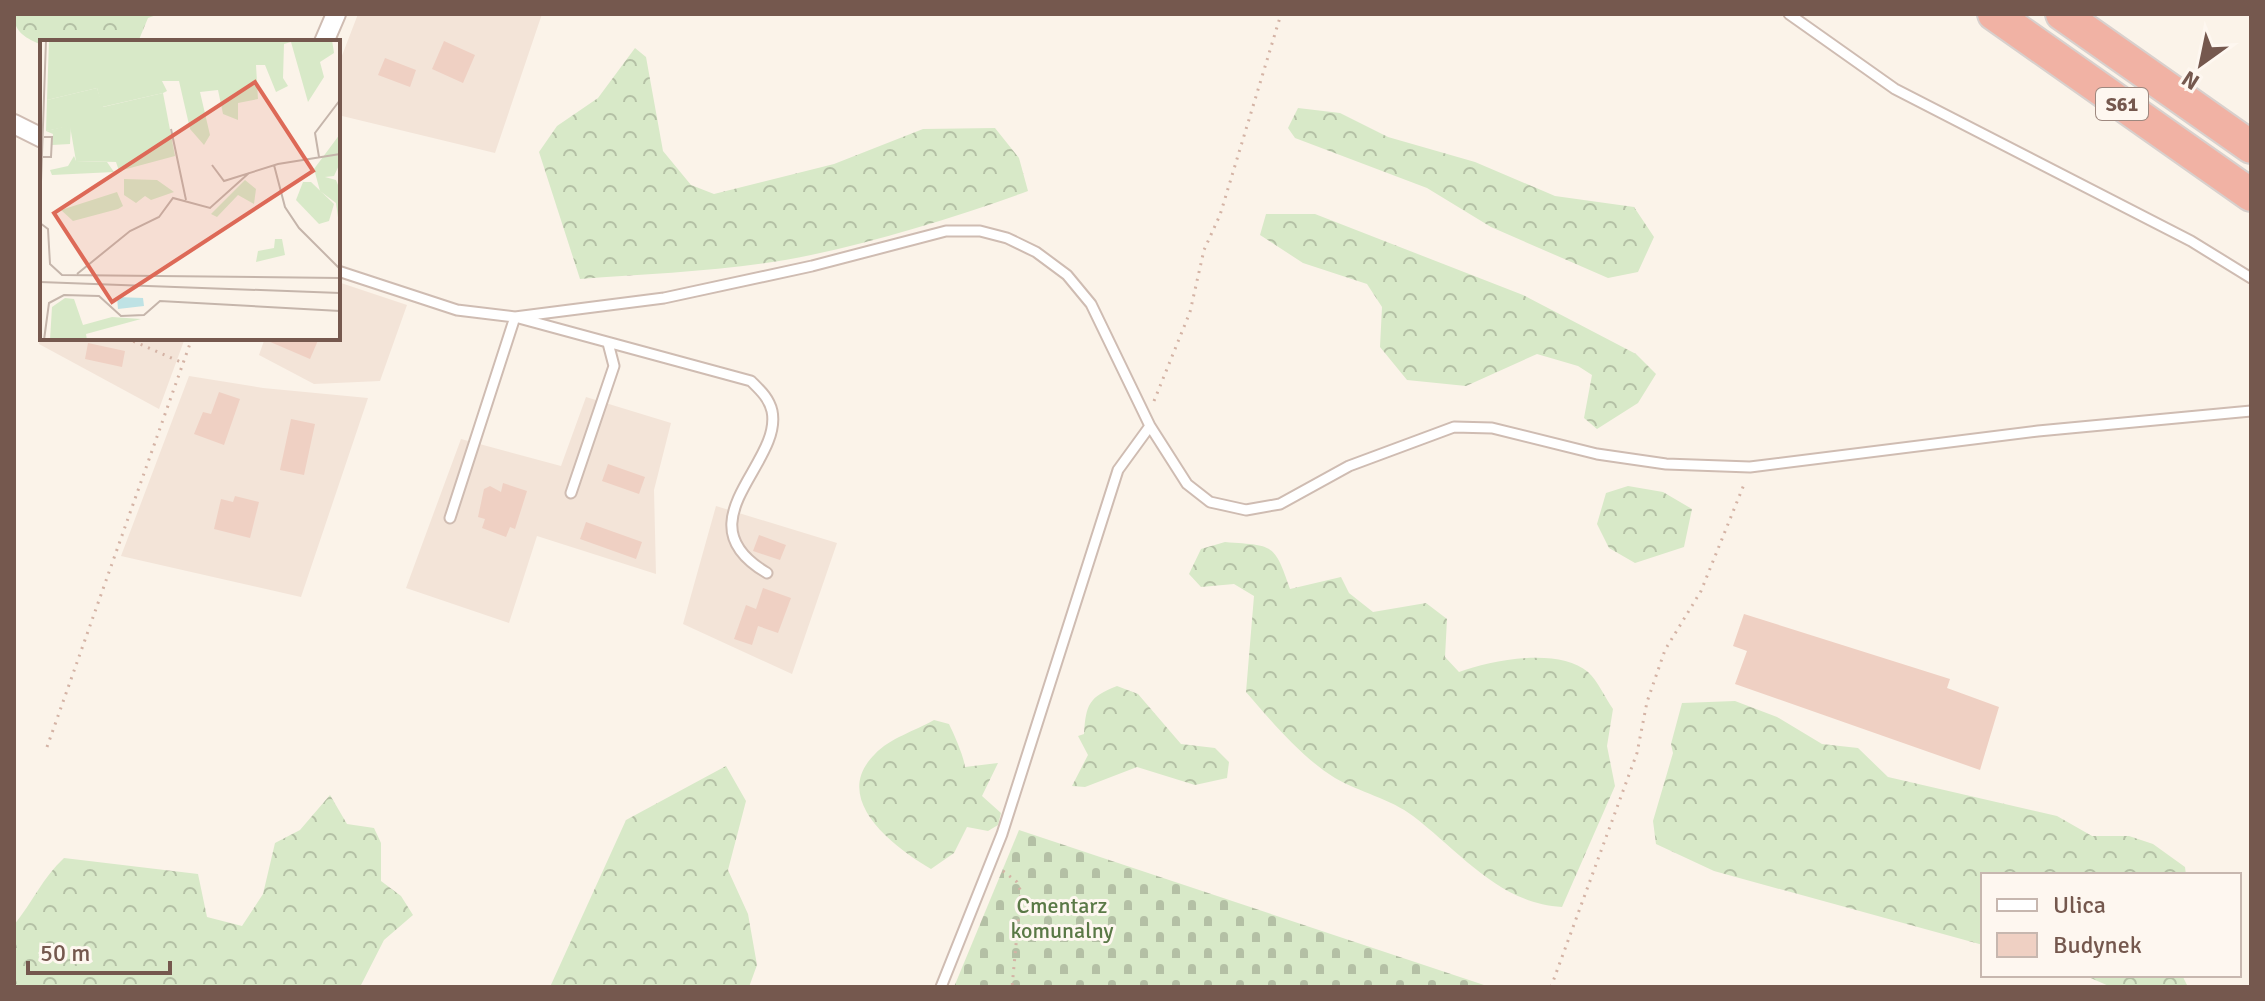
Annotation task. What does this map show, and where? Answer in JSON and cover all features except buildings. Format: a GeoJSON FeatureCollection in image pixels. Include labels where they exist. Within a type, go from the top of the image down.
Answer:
{"type":"FeatureCollection","features":[{"type":"Feature","properties":{"kind":"highway","name":"S61"},"geometry":{"type":"LineString","coordinates":[[1994,14],[2251,195]]}},
{"type":"Feature","properties":{"kind":"highway","name":"S61"},"geometry":{"type":"LineString","coordinates":[[2062,14],[2251,147]]}},
{"type":"Feature","properties":{"kind":"street"},"geometry":{"type":"LineString","coordinates":[[325,40],[336,14]]}},
{"type":"Feature","properties":{"kind":"street"},"geometry":{"type":"LineString","coordinates":[[14,124],[40,137]]}},
{"type":"Feature","properties":{"kind":"lane"},"geometry":{"type":"LineString","coordinates":[[1789,14],[1895,89],[2191,241],[2251,278]]}},
{"type":"Feature","properties":{"kind":"lane"},"geometry":{"type":"LineString","coordinates":[[515,317],[664,298],[812,266],[946,231],[980,231],[1007,238],[1036,252],[1067,275],[1091,304],[1150,426],[1187,484],[1210,502],[1246,510],[1280,504],[1349,466],[1454,427],[1492,428],[1597,454],[1666,464],[1750,467],[2038,431],[2251,411]]}},
{"type":"Feature","properties":{"kind":"lane"},"geometry":{"type":"LineString","coordinates":[[340,272],[457,310],[515,317],[751,381],[766,396],[772,412],[772,431],[737,498],[734,519],[738,548],[749,562],[767,573]]}},
{"type":"Feature","properties":{"kind":"lane"},"geometry":{"type":"LineString","coordinates":[[450,518],[515,317]]}},
{"type":"Feature","properties":{"kind":"lane"},"geometry":{"type":"LineString","coordinates":[[571,493],[614,366],[608,343]]}},
{"type":"Feature","properties":{"kind":"lane"},"geometry":{"type":"LineString","coordinates":[[941,987],[991,862],[1118,470],[1150,426]]}},
{"type":"Feature","properties":{"kind":"path"},"geometry":{"type":"LineString","coordinates":[[1150,426],[1154,399],[1190,312],[1204,250],[1220,215],[1281,14]]}},
{"type":"Feature","properties":{"kind":"path"},"geometry":{"type":"LineString","coordinates":[[131,340],[183,363]]}},
{"type":"Feature","properties":{"kind":"path"},"geometry":{"type":"LineString","coordinates":[[47,747],[191,340]]}},
{"type":"Feature","properties":{"kind":"path"},"geometry":{"type":"LineString","coordinates":[[1551,987],[1632,767],[1647,702],[1665,650],[1701,591],[1750,467]]}},
{"type":"Feature","properties":{"kind":"path"},"geometry":{"type":"LineString","coordinates":[[991,862],[1017,882],[1021,892],[1012,987]]}},
{"type":"Feature","properties":{"kind":"shaded area"},"geometry":{"type":"Polygon","coordinates":[[[358,14],[542,14],[495,153],[340,115],[340,61],[358,14]]]}},
{"type":"Feature","properties":{"kind":"shaded area"},"geometry":{"type":"Polygon","coordinates":[[[340,283],[407,305],[380,381],[314,384],[259,355],[264,340],[340,340],[340,283]]]}},
{"type":"Feature","properties":{"kind":"shaded area"},"geometry":{"type":"Polygon","coordinates":[[[40,336],[40,340],[184,340],[159,409],[39,344],[40,336]]]}},
{"type":"Feature","properties":{"kind":"shaded area"},"geometry":{"type":"Polygon","coordinates":[[[189,376],[263,388],[368,398],[301,597],[121,556],[189,376]]]}},
{"type":"Feature","properties":{"kind":"shaded area"},"geometry":{"type":"Polygon","coordinates":[[[586,397],[671,423],[654,490],[656,574],[537,536],[509,623],[406,588],[461,439],[561,466],[586,397]]]}},
{"type":"Feature","properties":{"kind":"shaded area"},"geometry":{"type":"Polygon","coordinates":[[[716,506],[837,543],[792,674],[683,624],[716,506]]]}},
{"type":"Feature","properties":{"kind":"green space"},"geometry":{"type":"Polygon","coordinates":[[[14,14],[159,14],[148,18],[139,40],[40,40],[40,44],[26,37],[16,26],[14,14]]]}},
{"type":"Feature","properties":{"kind":"green space"},"geometry":{"type":"Polygon","coordinates":[[[635,48],[646,57],[663,151],[691,185],[714,194],[834,164],[923,129],[995,128],[1019,158],[1028,191],[920,227],[811,255],[725,268],[580,279],[539,152],[557,126],[598,98],[635,48]]]}},
{"type":"Feature","properties":{"kind":"green space"},"geometry":{"type":"Polygon","coordinates":[[[1298,108],[1340,113],[1388,137],[1475,162],[1555,196],[1634,207],[1654,237],[1638,272],[1608,278],[1491,227],[1427,188],[1295,138],[1288,128],[1298,108]]]}},
{"type":"Feature","properties":{"kind":"green space"},"geometry":{"type":"Polygon","coordinates":[[[1266,214],[1315,214],[1523,295],[1636,354],[1656,374],[1638,403],[1597,429],[1584,418],[1592,375],[1578,366],[1537,354],[1466,386],[1407,380],[1380,347],[1382,307],[1367,284],[1303,263],[1260,235],[1266,214]]]}},
{"type":"Feature","properties":{"kind":"green space"},"geometry":{"type":"Polygon","coordinates":[[[1628,486],[1663,492],[1692,509],[1684,547],[1635,563],[1609,548],[1597,524],[1606,493],[1628,486]]]}},
{"type":"Feature","properties":{"kind":"green space"},"geometry":{"type":"Polygon","coordinates":[[[1225,542],[1270,549],[1280,562],[1290,589],[1341,577],[1349,593],[1373,612],[1426,603],[1447,619],[1445,657],[1459,672],[1507,660],[1543,658],[1575,664],[1592,676],[1613,709],[1607,746],[1615,786],[1562,907],[1540,904],[1500,886],[1404,810],[1322,770],[1277,727],[1246,692],[1254,596],[1234,584],[1201,587],[1189,574],[1201,549],[1225,542]]]}},
{"type":"Feature","properties":{"kind":"green space"},"geometry":{"type":"Polygon","coordinates":[[[1117,686],[1138,694],[1181,744],[1215,748],[1229,762],[1227,778],[1195,785],[1137,767],[1085,787],[1072,786],[1088,755],[1078,736],[1084,734],[1088,709],[1100,694],[1117,686]]]}},
{"type":"Feature","properties":{"kind":"green space"},"geometry":{"type":"Polygon","coordinates":[[[1735,701],[1777,717],[1822,744],[1858,748],[1888,777],[2057,816],[2092,836],[2129,836],[2153,844],[2185,867],[2186,873],[1981,873],[1981,944],[1714,871],[1656,844],[1653,821],[1673,753],[1671,744],[1682,703],[1735,701]]]}},
{"type":"Feature","properties":{"kind":"green space"},"geometry":{"type":"Polygon","coordinates":[[[934,720],[949,724],[965,767],[998,763],[982,796],[1001,813],[998,825],[988,831],[967,827],[954,853],[931,869],[885,835],[863,805],[859,788],[863,771],[881,748],[934,720]]]}},
{"type":"Feature","properties":{"kind":"green space"},"geometry":{"type":"Polygon","coordinates":[[[726,766],[746,801],[728,870],[748,914],[757,965],[749,987],[550,987],[626,820],[726,766]]]}},
{"type":"Feature","properties":{"kind":"green space"},"geometry":{"type":"Polygon","coordinates":[[[330,795],[347,824],[374,828],[381,843],[381,881],[401,896],[413,915],[384,940],[360,987],[14,987],[14,925],[64,858],[198,874],[207,917],[242,926],[263,894],[275,843],[300,830],[330,795]]]}},
{"type":"Feature","properties":{"kind":"green space","name":"Cmentarz komunalny"},"geometry":{"type":"Polygon","coordinates":[[[1019,830],[1490,987],[954,987],[1019,830]]]}},
{"type":"Feature","properties":{"kind":"green space"},"geometry":{"type":"Polygon","coordinates":[[[2088,977],[2183,977],[2188,987],[2111,987],[2088,977]]]}}]}
